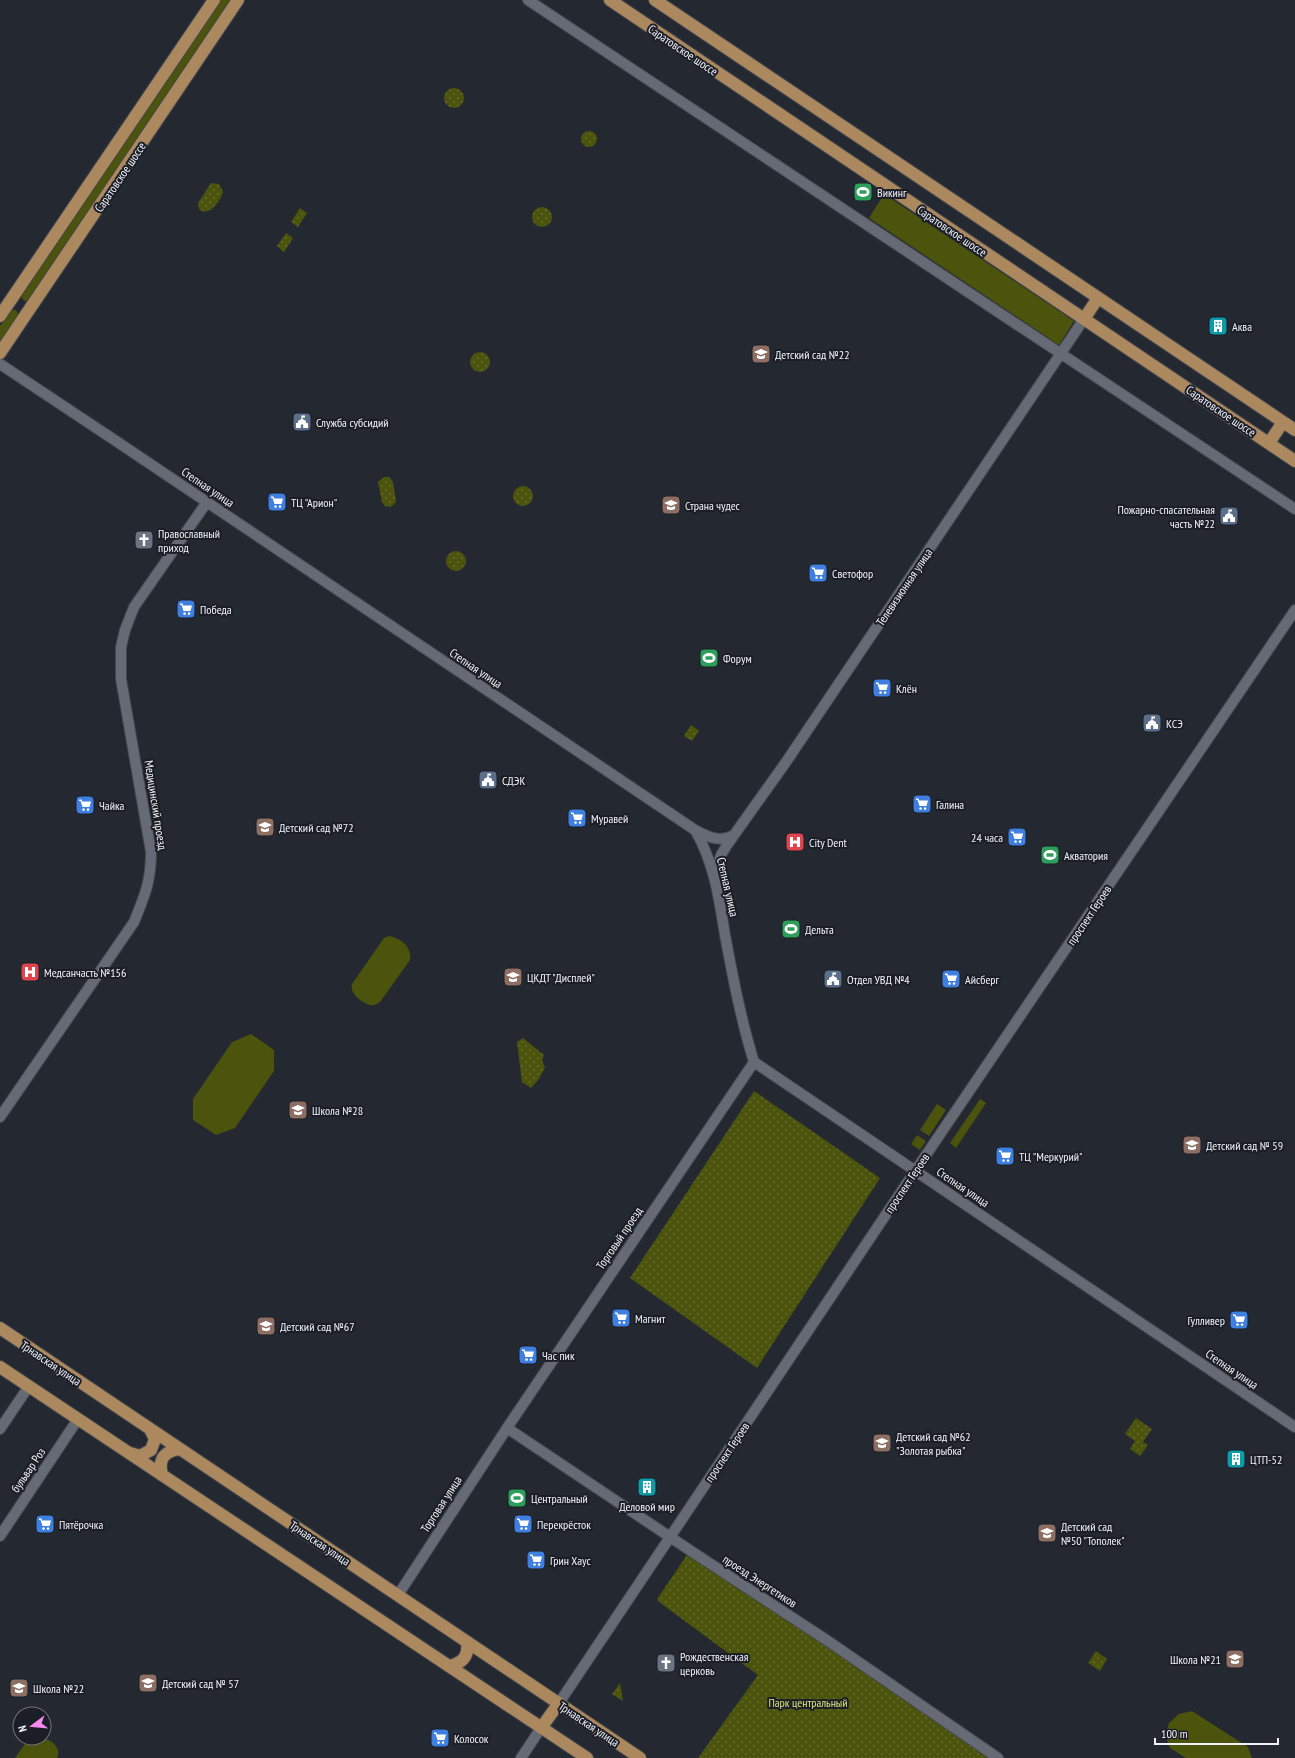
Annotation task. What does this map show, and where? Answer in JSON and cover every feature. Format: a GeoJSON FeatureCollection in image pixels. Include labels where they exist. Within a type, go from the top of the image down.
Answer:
{"type":"FeatureCollection","features":[{"type":"Feature","properties":{"kind":"main road","name":"Саратовское шоссе"},"geometry":{"type":"LineString","coordinates":[[0,316],[214,0]]}},
{"type":"Feature","properties":{"kind":"main road","name":"Саратовское шоссе"},"geometry":{"type":"LineString","coordinates":[[0,353],[238,0]]}},
{"type":"Feature","properties":{"kind":"main road","name":"Саратовское шоссе"},"geometry":{"type":"LineString","coordinates":[[610,0],[1295,461]]}},
{"type":"Feature","properties":{"kind":"main road"},"geometry":{"type":"LineString","coordinates":[[655,0],[1295,430]]}},
{"type":"Feature","properties":{"kind":"main road","name":"Телевизионная улица"},"geometry":{"type":"LineString","coordinates":[[1084,319],[1098,298]]}},
{"type":"Feature","properties":{"kind":"main road"},"geometry":{"type":"LineString","coordinates":[[10,301],[28,312]]}},
{"type":"Feature","properties":{"kind":"main road"},"geometry":{"type":"LineString","coordinates":[[1269,443],[1283,422]]}},
{"type":"Feature","properties":{"kind":"main road","name":"Трнавская улица"},"geometry":{"type":"LineString","coordinates":[[0,1328],[640,1758]]}},
{"type":"Feature","properties":{"kind":"main road"},"geometry":{"type":"LineString","coordinates":[[0,1367],[587,1758]]}},
{"type":"Feature","properties":{"kind":"main road"},"geometry":{"type":"LineString","coordinates":[[129,1453],[140,1456],[151,1450],[155,1439],[150,1429]]}},
{"type":"Feature","properties":{"kind":"main road"},"geometry":{"type":"LineString","coordinates":[[162,1475],[159,1466],[163,1456],[171,1450],[180,1449]]}},
{"type":"Feature","properties":{"kind":"main road"},"geometry":{"type":"LineString","coordinates":[[449,1666],[456,1665],[465,1659],[468,1649],[468,1642]]}},
{"type":"Feature","properties":{"kind":"main road","name":"проспект Героев"},"geometry":{"type":"LineString","coordinates":[[541,1728],[559,1703]]}},
{"type":"Feature","properties":{"kind":"street"},"geometry":{"type":"LineString","coordinates":[[528,0],[1295,509]]}},
{"type":"Feature","properties":{"kind":"street","name":"Телевизионная улица"},"geometry":{"type":"LineString","coordinates":[[715,878],[721,855],[895,602],[1084,319]]}},
{"type":"Feature","properties":{"kind":"street","name":"Степная улица"},"geometry":{"type":"LineString","coordinates":[[0,364],[695,830],[707,852],[715,878],[745,1035],[754,1062],[1295,1427]]}},
{"type":"Feature","properties":{"kind":"street","name":"Медицинский проезд"},"geometry":{"type":"LineString","coordinates":[[0,1117],[134,922],[146,893],[151,870],[152,852],[121,679],[121,648],[125,630],[134,607],[206,502]]}},
{"type":"Feature","properties":{"kind":"street","name":"проспект Героев"},"geometry":{"type":"LineString","coordinates":[[559,1703],[915,1171],[1295,610]]}},
{"type":"Feature","properties":{"kind":"street"},"geometry":{"type":"LineString","coordinates":[[695,830],[707,837],[717,839],[725,839],[736,834]]}},
{"type":"Feature","properties":{"kind":"street","name":"Торговый проезд"},"geometry":{"type":"LineString","coordinates":[[507,1428],[754,1062]]}},
{"type":"Feature","properties":{"kind":"street"},"geometry":{"type":"LineString","coordinates":[[0,1430],[29,1386]]}},
{"type":"Feature","properties":{"kind":"street","name":"бульвар Роз"},"geometry":{"type":"LineString","coordinates":[[0,1536],[78,1419]]}},
{"type":"Feature","properties":{"kind":"street","name":"проезд Энергетиков"},"geometry":{"type":"LineString","coordinates":[[507,1428],[828,1641],[998,1758]]}},
{"type":"Feature","properties":{"kind":"street","name":"Торговая улица"},"geometry":{"type":"LineString","coordinates":[[398,1595],[507,1428]]}},
{"type":"Feature","properties":{"kind":"street","name":"проспект Героев"},"geometry":{"type":"LineString","coordinates":[[521,1758],[541,1728]]}},
{"type":"Feature","properties":{"kind":"green space"},"geometry":{"type":"Polygon","coordinates":[[[219,0],[232,0],[27,302],[22,299],[22,293],[219,0]]]}},
{"type":"Feature","properties":{"kind":"green space"},"geometry":{"type":"Polygon","coordinates":[[[454,88],[461,91],[464,98],[461,105],[454,108],[447,105],[444,98],[447,91],[454,88]]]}},
{"type":"Feature","properties":{"kind":"green space"},"geometry":{"type":"Polygon","coordinates":[[[589,131],[596,136],[597,139],[592,146],[589,147],[582,142],[581,139],[586,132],[589,131]]]}},
{"type":"Feature","properties":{"kind":"green space"},"geometry":{"type":"Polygon","coordinates":[[[211,183],[219,184],[223,192],[214,207],[210,210],[203,211],[199,209],[198,203],[211,183]]]}},
{"type":"Feature","properties":{"kind":"green space"},"geometry":{"type":"Polygon","coordinates":[[[884,194],[1074,321],[1059,345],[869,218],[884,194]]]}},
{"type":"Feature","properties":{"kind":"green space"},"geometry":{"type":"Polygon","coordinates":[[[542,207],[549,210],[552,217],[549,224],[542,227],[535,224],[532,217],[535,210],[542,207]]]}},
{"type":"Feature","properties":{"kind":"green space"},"geometry":{"type":"Polygon","coordinates":[[[300,208],[307,213],[298,227],[291,222],[300,208]]]}},
{"type":"Feature","properties":{"kind":"green space"},"geometry":{"type":"Polygon","coordinates":[[[286,233],[293,238],[284,252],[277,246],[286,233]]]}},
{"type":"Feature","properties":{"kind":"green space"},"geometry":{"type":"Polygon","coordinates":[[[12,310],[16,310],[19,316],[0,346],[0,326],[12,310]]]}},
{"type":"Feature","properties":{"kind":"green space"},"geometry":{"type":"Polygon","coordinates":[[[480,352],[487,355],[490,362],[487,369],[480,372],[473,369],[470,362],[473,355],[480,352]]]}},
{"type":"Feature","properties":{"kind":"green space"},"geometry":{"type":"Polygon","coordinates":[[[384,477],[389,477],[393,482],[396,502],[391,507],[385,506],[382,502],[378,482],[384,477]]]}},
{"type":"Feature","properties":{"kind":"green space"},"geometry":{"type":"Polygon","coordinates":[[[523,486],[530,489],[533,496],[530,503],[523,506],[516,503],[513,496],[516,489],[523,486]]]}},
{"type":"Feature","properties":{"kind":"green space"},"geometry":{"type":"Polygon","coordinates":[[[456,551],[463,554],[466,561],[463,568],[456,571],[449,568],[446,561],[449,554],[456,551]]]}},
{"type":"Feature","properties":{"kind":"green space"},"geometry":{"type":"Polygon","coordinates":[[[691,725],[699,731],[692,741],[684,736],[691,725]]]}},
{"type":"Feature","properties":{"kind":"green space"},"geometry":{"type":"Polygon","coordinates":[[[389,936],[398,939],[405,944],[409,951],[410,960],[380,1002],[370,1005],[363,1002],[354,994],[352,991],[352,984],[384,938],[389,936]]]}},
{"type":"Feature","properties":{"kind":"green space"},"geometry":{"type":"Polygon","coordinates":[[[251,1034],[274,1050],[274,1071],[235,1128],[216,1135],[193,1120],[193,1099],[232,1042],[251,1034]]]}},
{"type":"Feature","properties":{"kind":"green space"},"geometry":{"type":"Polygon","coordinates":[[[523,1038],[544,1055],[542,1061],[545,1067],[539,1079],[531,1088],[522,1082],[517,1042],[523,1038]]]}},
{"type":"Feature","properties":{"kind":"green space"},"geometry":{"type":"Polygon","coordinates":[[[754,1091],[880,1178],[757,1368],[630,1278],[754,1091]]]}},
{"type":"Feature","properties":{"kind":"green space"},"geometry":{"type":"Polygon","coordinates":[[[980,1099],[986,1103],[956,1148],[950,1143],[980,1099]]]}},
{"type":"Feature","properties":{"kind":"green space"},"geometry":{"type":"Polygon","coordinates":[[[937,1104],[946,1110],[929,1136],[920,1130],[937,1104]]]}},
{"type":"Feature","properties":{"kind":"green space"},"geometry":{"type":"Polygon","coordinates":[[[917,1135],[926,1141],[920,1150],[911,1144],[917,1135]]]}},
{"type":"Feature","properties":{"kind":"green space"},"geometry":{"type":"Polygon","coordinates":[[[1136,1418],[1152,1429],[1143,1442],[1148,1445],[1140,1456],[1130,1449],[1135,1441],[1125,1434],[1136,1418]]]}},
{"type":"Feature","properties":{"kind":"green space","name":"Парк центральный"},"geometry":{"type":"Polygon","coordinates":[[[689,1552],[993,1758],[698,1758],[758,1675],[657,1599],[689,1552]]]}},
{"type":"Feature","properties":{"kind":"green space"},"geometry":{"type":"Polygon","coordinates":[[[1096,1651],[1107,1659],[1100,1671],[1088,1663],[1096,1651]]]}},
{"type":"Feature","properties":{"kind":"green space"},"geometry":{"type":"Polygon","coordinates":[[[620,1683],[623,1701],[612,1694],[620,1683]]]}},
{"type":"Feature","properties":{"kind":"green space"},"geometry":{"type":"Polygon","coordinates":[[[1192,1711],[1248,1747],[1252,1758],[1186,1758],[1170,1748],[1167,1740],[1169,1723],[1179,1714],[1192,1711]]]}},
{"type":"Feature","properties":{"kind":"green space"},"geometry":{"type":"Polygon","coordinates":[[[52,1742],[58,1751],[57,1758],[15,1758],[23,1746],[52,1746],[52,1742]]]}},
{"type":"Feature","properties":{"kind":"place","name":"Викинг"},"geometry":{"type":"Point","coordinates":[863,192]}},
{"type":"Feature","properties":{"kind":"place","name":"Аква"},"geometry":{"type":"Point","coordinates":[1218,326]}},
{"type":"Feature","properties":{"kind":"place","name":"Детский сад №22"},"geometry":{"type":"Point","coordinates":[761,354]}},
{"type":"Feature","properties":{"kind":"place","name":"Служба субсидий"},"geometry":{"type":"Point","coordinates":[302,422]}},
{"type":"Feature","properties":{"kind":"place","name":"ТЦ \"Арион\""},"geometry":{"type":"Point","coordinates":[277,502]}},
{"type":"Feature","properties":{"kind":"place","name":"Страна чудес"},"geometry":{"type":"Point","coordinates":[671,505]}},
{"type":"Feature","properties":{"kind":"place","name":"Пожарно-спасательная часть №22"},"geometry":{"type":"Point","coordinates":[1229,516]}},
{"type":"Feature","properties":{"kind":"place","name":"Православный приход"},"geometry":{"type":"Point","coordinates":[144,540]}},
{"type":"Feature","properties":{"kind":"place","name":"Светофор"},"geometry":{"type":"Point","coordinates":[818,573]}},
{"type":"Feature","properties":{"kind":"place","name":"Победа"},"geometry":{"type":"Point","coordinates":[186,609]}},
{"type":"Feature","properties":{"kind":"place","name":"Форум"},"geometry":{"type":"Point","coordinates":[709,658]}},
{"type":"Feature","properties":{"kind":"place","name":"Клён"},"geometry":{"type":"Point","coordinates":[882,688]}},
{"type":"Feature","properties":{"kind":"place","name":"КСЭ"},"geometry":{"type":"Point","coordinates":[1152,723]}},
{"type":"Feature","properties":{"kind":"place","name":"СДЭК"},"geometry":{"type":"Point","coordinates":[488,780]}},
{"type":"Feature","properties":{"kind":"place","name":"Галина"},"geometry":{"type":"Point","coordinates":[922,804]}},
{"type":"Feature","properties":{"kind":"place","name":"Чайка"},"geometry":{"type":"Point","coordinates":[85,805]}},
{"type":"Feature","properties":{"kind":"place","name":"Муравей"},"geometry":{"type":"Point","coordinates":[577,818]}},
{"type":"Feature","properties":{"kind":"place","name":"Детский сад №72"},"geometry":{"type":"Point","coordinates":[265,827]}},
{"type":"Feature","properties":{"kind":"place","name":"24 часа"},"geometry":{"type":"Point","coordinates":[1017,837]}},
{"type":"Feature","properties":{"kind":"place","name":"City Dent"},"geometry":{"type":"Point","coordinates":[795,842]}},
{"type":"Feature","properties":{"kind":"place","name":"Акватория"},"geometry":{"type":"Point","coordinates":[1050,855]}},
{"type":"Feature","properties":{"kind":"place","name":"Дельта"},"geometry":{"type":"Point","coordinates":[791,929]}},
{"type":"Feature","properties":{"kind":"place","name":"Медсанчасть №156"},"geometry":{"type":"Point","coordinates":[30,972]}},
{"type":"Feature","properties":{"kind":"place","name":"ЦКДТ \"Дисплей\""},"geometry":{"type":"Point","coordinates":[513,977]}},
{"type":"Feature","properties":{"kind":"place","name":"Отдел УВД №4"},"geometry":{"type":"Point","coordinates":[833,979]}},
{"type":"Feature","properties":{"kind":"place","name":"Айсберг"},"geometry":{"type":"Point","coordinates":[951,979]}},
{"type":"Feature","properties":{"kind":"place","name":"Школа №28"},"geometry":{"type":"Point","coordinates":[298,1110]}},
{"type":"Feature","properties":{"kind":"place","name":"Детский сад № 59"},"geometry":{"type":"Point","coordinates":[1192,1145]}},
{"type":"Feature","properties":{"kind":"place","name":"ТЦ \"Меркурий\""},"geometry":{"type":"Point","coordinates":[1005,1156]}},
{"type":"Feature","properties":{"kind":"place","name":"Магнит"},"geometry":{"type":"Point","coordinates":[621,1318]}},
{"type":"Feature","properties":{"kind":"place","name":"Гулливер"},"geometry":{"type":"Point","coordinates":[1239,1320]}},
{"type":"Feature","properties":{"kind":"place","name":"Детский сад №67"},"geometry":{"type":"Point","coordinates":[266,1326]}},
{"type":"Feature","properties":{"kind":"place","name":"Час пик"},"geometry":{"type":"Point","coordinates":[528,1355]}},
{"type":"Feature","properties":{"kind":"place","name":"Детский сад №62 \"Золотая рыбка\""},"geometry":{"type":"Point","coordinates":[882,1443]}},
{"type":"Feature","properties":{"kind":"place","name":"ЦТП-52"},"geometry":{"type":"Point","coordinates":[1236,1459]}},
{"type":"Feature","properties":{"kind":"place","name":"Деловой мир"},"geometry":{"type":"Point","coordinates":[647,1487]}},
{"type":"Feature","properties":{"kind":"place","name":"Центральный"},"geometry":{"type":"Point","coordinates":[517,1498]}},
{"type":"Feature","properties":{"kind":"place","name":"Пятёрочка"},"geometry":{"type":"Point","coordinates":[45,1524]}},
{"type":"Feature","properties":{"kind":"place","name":"Перекрёсток"},"geometry":{"type":"Point","coordinates":[523,1524]}},
{"type":"Feature","properties":{"kind":"place","name":"Детский сад №50 \"Тополек\""},"geometry":{"type":"Point","coordinates":[1047,1533]}},
{"type":"Feature","properties":{"kind":"place","name":"Грин Хаус"},"geometry":{"type":"Point","coordinates":[536,1560]}},
{"type":"Feature","properties":{"kind":"place","name":"Школа №21"},"geometry":{"type":"Point","coordinates":[1235,1659]}},
{"type":"Feature","properties":{"kind":"place","name":"Рождественская церковь"},"geometry":{"type":"Point","coordinates":[666,1663]}},
{"type":"Feature","properties":{"kind":"place","name":"Детский сад № 57"},"geometry":{"type":"Point","coordinates":[148,1683]}},
{"type":"Feature","properties":{"kind":"place","name":"Школа №22"},"geometry":{"type":"Point","coordinates":[19,1688]}},
{"type":"Feature","properties":{"kind":"place","name":"Колосок"},"geometry":{"type":"Point","coordinates":[440,1738]}}]}
